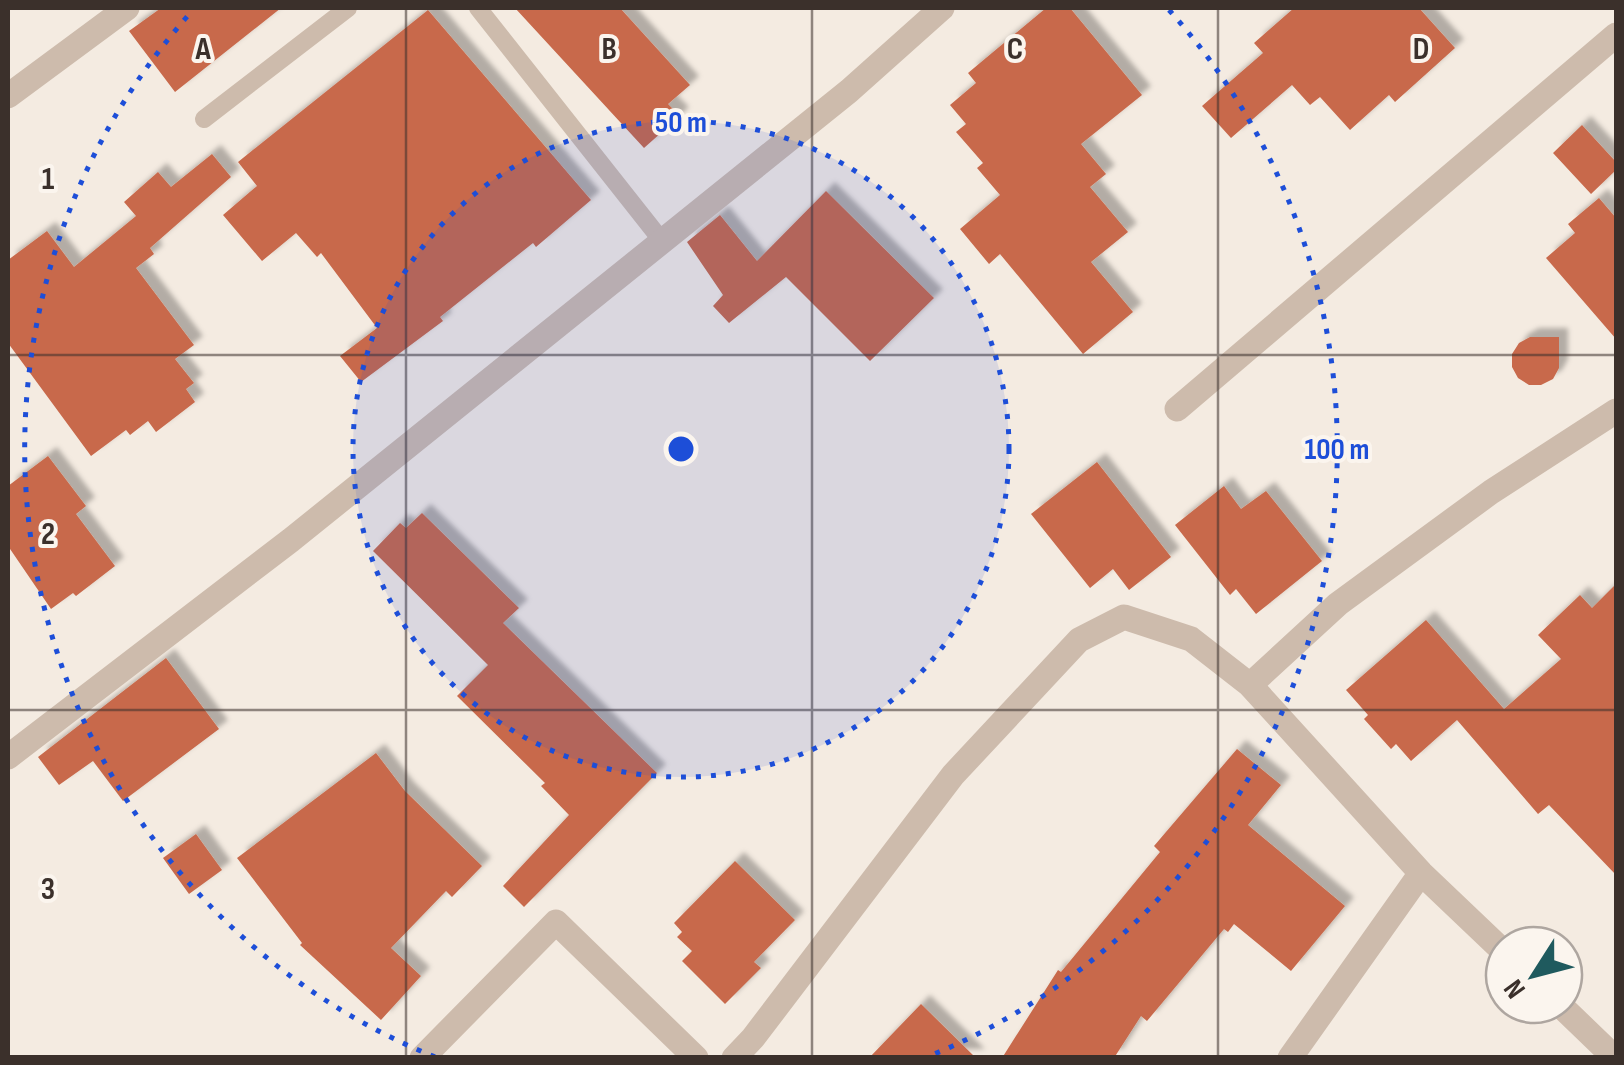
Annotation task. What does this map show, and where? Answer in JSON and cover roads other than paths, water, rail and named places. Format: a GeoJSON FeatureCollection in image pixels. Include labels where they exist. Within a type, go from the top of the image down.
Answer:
{"type":"FeatureCollection","features":[{"type":"Feature","properties":{"kind":"street"},"geometry":{"type":"LineString","coordinates":[[8,96],[127,8]]}},
{"type":"Feature","properties":{"kind":"street"},"geometry":{"type":"LineString","coordinates":[[8,756],[291,540],[850,91],[942,8]]}},
{"type":"Feature","properties":{"kind":"street"},"geometry":{"type":"LineString","coordinates":[[1176,409],[1616,35]]}},
{"type":"Feature","properties":{"kind":"street"},"geometry":{"type":"LineString","coordinates":[[1250,685],[1338,604],[1491,492],[1616,411]]}},
{"type":"Feature","properties":{"kind":"street"},"geometry":{"type":"LineString","coordinates":[[734,1058],[776,1010],[953,775],[1079,640],[1124,617],[1191,640],[1250,685],[1420,873],[1484,933]]}},
{"type":"Feature","properties":{"kind":"street"},"geometry":{"type":"LineString","coordinates":[[1290,1058],[1420,873]]}},
{"type":"Feature","properties":{"kind":"street"},"geometry":{"type":"LineString","coordinates":[[422,1058],[556,922],[696,1058]]}},
{"type":"Feature","properties":{"kind":"street"},"geometry":{"type":"LineString","coordinates":[[1581,1025],[1615,1058]]}},
{"type":"Feature","properties":{"kind":"lane"},"geometry":{"type":"LineString","coordinates":[[204,120],[348,8]]}},
{"type":"Feature","properties":{"kind":"lane"},"geometry":{"type":"LineString","coordinates":[[478,8],[662,241]]}}]}
